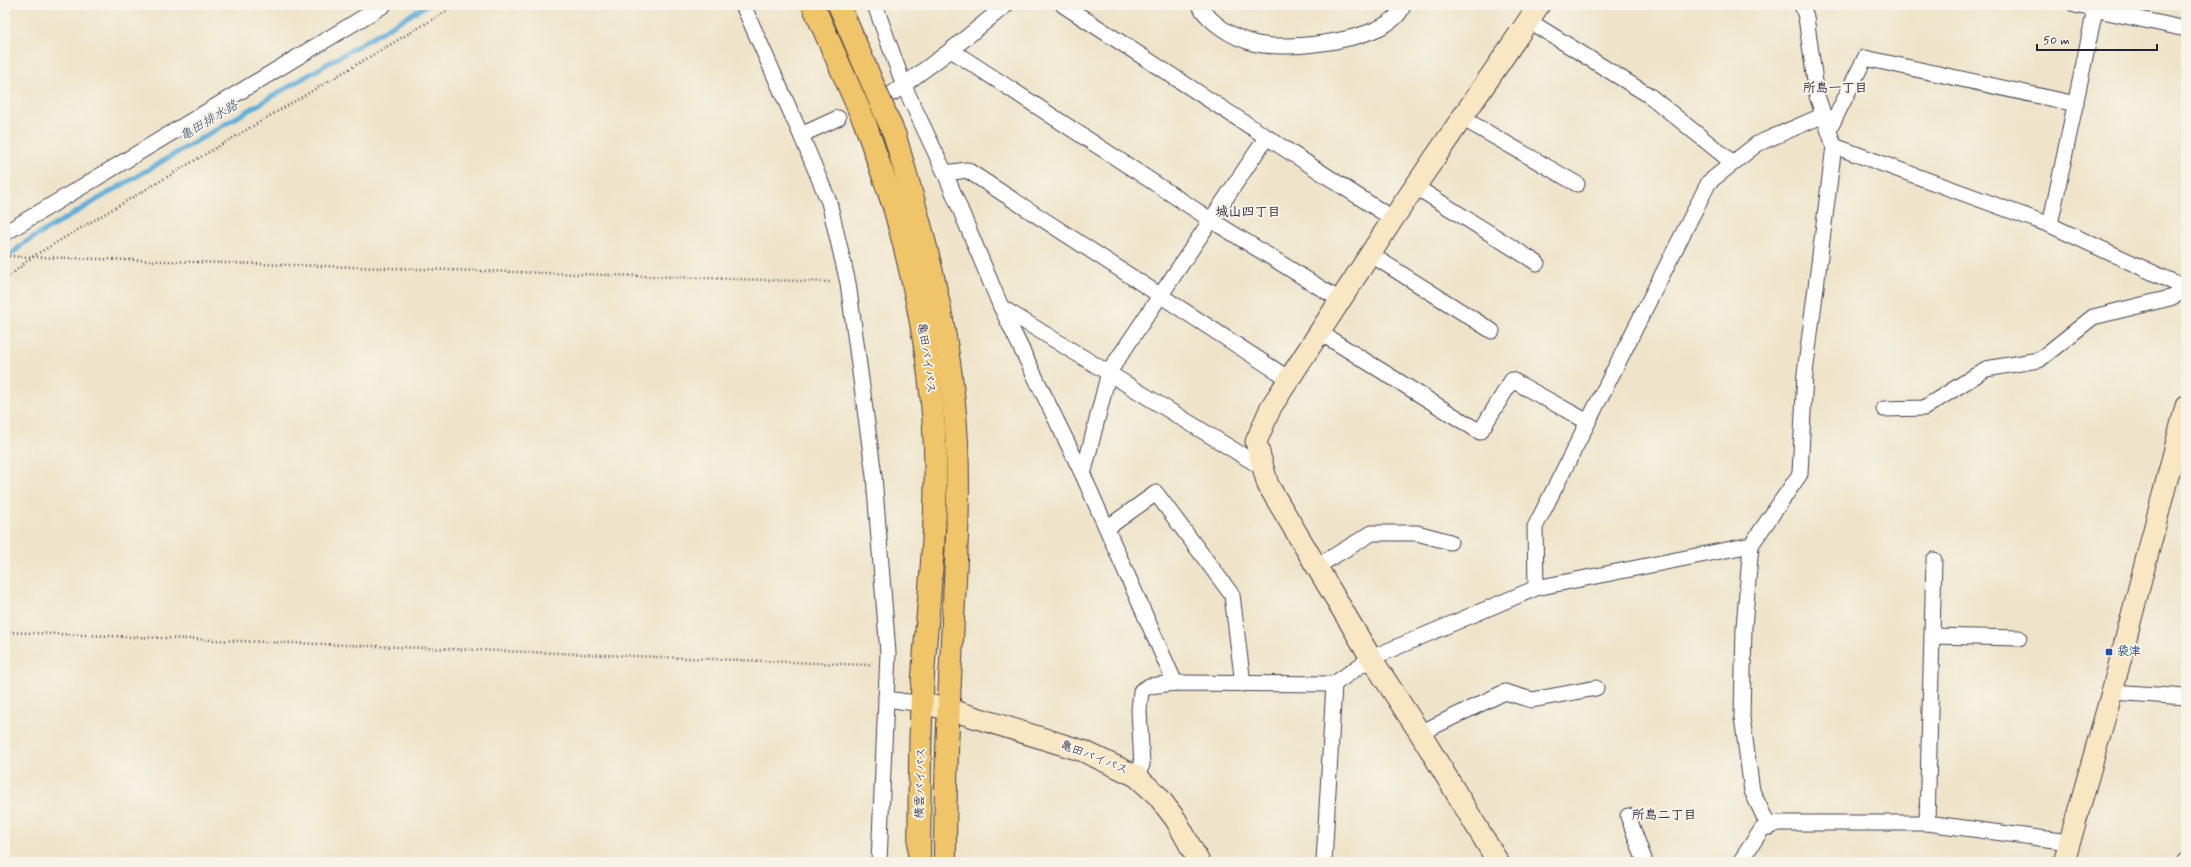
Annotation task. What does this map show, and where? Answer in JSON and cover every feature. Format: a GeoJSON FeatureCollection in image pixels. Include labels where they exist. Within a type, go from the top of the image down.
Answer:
{"type":"FeatureCollection","features":[{"type":"Feature","properties":{"kind":"highway","name":"亀田バイパス"},"geometry":{"type":"LineString","coordinates":[[813,5],[865,123],[929,255],[944,322],[954,396],[957,443],[957,544],[948,709]]}},
{"type":"Feature","properties":{"kind":"highway","name":"亀田バイパス"},"geometry":{"type":"LineString","coordinates":[[839,5],[892,130],[904,203],[910,266],[922,328],[931,393],[935,448],[932,564],[923,704]]}},
{"type":"Feature","properties":{"kind":"highway","name":"横雲バイパス"},"geometry":{"type":"LineString","coordinates":[[918,862],[923,704]]}},
{"type":"Feature","properties":{"kind":"highway","name":"横雲バイパス"},"geometry":{"type":"LineString","coordinates":[[945,862],[948,709]]}},
{"type":"Feature","properties":{"kind":"street"},"geometry":{"type":"LineString","coordinates":[[5,233],[384,5]]}},
{"type":"Feature","properties":{"kind":"street"},"geometry":{"type":"LineString","coordinates":[[743,5],[829,202],[848,283],[874,476],[888,653],[878,862]]}},
{"type":"Feature","properties":{"kind":"street"},"geometry":{"type":"LineString","coordinates":[[874,5],[899,89],[945,174],[1000,307],[1083,475],[1175,684]]}},
{"type":"Feature","properties":{"kind":"street"},"geometry":{"type":"LineString","coordinates":[[899,89],[951,50],[1006,5]]}},
{"type":"Feature","properties":{"kind":"street"},"geometry":{"type":"LineString","coordinates":[[1063,5],[1393,219]]}},
{"type":"Feature","properties":{"kind":"street"},"geometry":{"type":"LineString","coordinates":[[1199,5],[1206,16],[1233,35],[1254,43],[1290,47],[1332,43],[1368,33],[1393,20],[1401,12],[1403,5]]}},
{"type":"Feature","properties":{"kind":"street"},"geometry":{"type":"LineString","coordinates":[[1769,827],[1752,792],[1742,717],[1744,627],[1751,545],[1800,474],[1805,373],[1834,146],[1817,96],[1806,18],[1802,5]]}},
{"type":"Feature","properties":{"kind":"street"},"geometry":{"type":"LineString","coordinates":[[2075,5],[2096,7],[2186,29]]}},
{"type":"Feature","properties":{"kind":"street"},"geometry":{"type":"LineString","coordinates":[[2050,225],[2096,7]]}},
{"type":"Feature","properties":{"kind":"street"},"geometry":{"type":"LineString","coordinates":[[1498,862],[1420,732],[1371,658],[1268,485],[1256,442],[1270,407],[1393,219],[1534,13],[1650,96],[1733,163]]}},
{"type":"Feature","properties":{"kind":"street"},"geometry":{"type":"LineString","coordinates":[[951,50],[1211,220],[1340,300]]}},
{"type":"Feature","properties":{"kind":"street"},"geometry":{"type":"LineString","coordinates":[[1829,130],[1865,58],[2076,104]]}},
{"type":"Feature","properties":{"kind":"street"},"geometry":{"type":"LineString","coordinates":[[1536,588],[1535,526],[1709,182],[1757,144],[1824,115]]}},
{"type":"Feature","properties":{"kind":"street"},"geometry":{"type":"LineString","coordinates":[[801,135],[838,118]]}},
{"type":"Feature","properties":{"kind":"street"},"geometry":{"type":"LineString","coordinates":[[1462,118],[1577,184]]}},
{"type":"Feature","properties":{"kind":"street"},"geometry":{"type":"LineString","coordinates":[[1083,475],[1109,372],[1266,138]]}},
{"type":"Feature","properties":{"kind":"street"},"geometry":{"type":"LineString","coordinates":[[1834,146],[2050,225],[2186,289]]}},
{"type":"Feature","properties":{"kind":"street"},"geometry":{"type":"LineString","coordinates":[[945,174],[967,170],[1289,379]]}},
{"type":"Feature","properties":{"kind":"street"},"geometry":{"type":"LineString","coordinates":[[1416,187],[1537,263]]}},
{"type":"Feature","properties":{"kind":"street"},"geometry":{"type":"LineString","coordinates":[[1370,254],[1492,331]]}},
{"type":"Feature","properties":{"kind":"street"},"geometry":{"type":"LineString","coordinates":[[1884,409],[1924,408],[1986,369],[2039,360],[2093,317],[2170,298],[2186,289]]}},
{"type":"Feature","properties":{"kind":"street"},"geometry":{"type":"LineString","coordinates":[[1000,307],[1109,372],[1263,468]]}},
{"type":"Feature","properties":{"kind":"street"},"geometry":{"type":"LineString","coordinates":[[1319,332],[1480,432],[1512,380],[1588,422]]}},
{"type":"Feature","properties":{"kind":"street"},"geometry":{"type":"LineString","coordinates":[[1740,862],[1762,829],[1778,823],[1927,823],[2067,852],[2181,448],[2186,406]]}},
{"type":"Feature","properties":{"kind":"street"},"geometry":{"type":"LineString","coordinates":[[1107,528],[1156,493],[1232,596],[1243,684]]}},
{"type":"Feature","properties":{"kind":"street"},"geometry":{"type":"LineString","coordinates":[[1316,567],[1372,533],[1417,533],[1450,542]]}},
{"type":"Feature","properties":{"kind":"street"},"geometry":{"type":"LineString","coordinates":[[1136,776],[1142,765],[1139,710],[1141,692],[1149,686],[1175,684],[1334,684],[1371,658],[1536,588],[1751,545]]}},
{"type":"Feature","properties":{"kind":"street"},"geometry":{"type":"LineString","coordinates":[[1927,823],[1934,560]]}},
{"type":"Feature","properties":{"kind":"street"},"geometry":{"type":"LineString","coordinates":[[1932,636],[2019,638]]}},
{"type":"Feature","properties":{"kind":"street"},"geometry":{"type":"LineString","coordinates":[[1324,862],[1334,684]]}},
{"type":"Feature","properties":{"kind":"street"},"geometry":{"type":"LineString","coordinates":[[1420,732],[1505,692],[1532,700],[1596,688]]}},
{"type":"Feature","properties":{"kind":"street"},"geometry":{"type":"LineString","coordinates":[[2112,692],[2186,697]]}},
{"type":"Feature","properties":{"kind":"street"},"geometry":{"type":"LineString","coordinates":[[886,699],[923,704]]}},
{"type":"Feature","properties":{"kind":"street","name":"亀田バイパス"},"geometry":{"type":"LineString","coordinates":[[923,704],[948,709],[1083,751],[1136,776],[1158,796],[1176,820],[1199,862]]}},
{"type":"Feature","properties":{"kind":"street"},"geometry":{"type":"LineString","coordinates":[[1628,816],[1645,862]]}},
{"type":"Feature","properties":{"kind":"path"},"geometry":{"type":"LineString","coordinates":[[5,280],[32,257],[457,5]]}},
{"type":"Feature","properties":{"kind":"path"},"geometry":{"type":"LineString","coordinates":[[5,256],[848,283]]}},
{"type":"Feature","properties":{"kind":"path"},"geometry":{"type":"LineString","coordinates":[[5,632],[869,665],[888,653]]}},
{"type":"Feature","properties":{"kind":"waterway","name":"亀田排水路"},"geometry":{"type":"LineString","coordinates":[[5,260],[24,243],[427,5]]}},
{"type":"Feature","properties":{"kind":"place","name":"袋津"},"geometry":{"type":"Point","coordinates":[2109,652]}},
{"type":"Feature","properties":{"kind":"district","name":"所島一丁目"},"geometry":{"type":"Point","coordinates":[1835,88]}},
{"type":"Feature","properties":{"kind":"district","name":"城山四丁目"},"geometry":{"type":"Point","coordinates":[1248,212]}},
{"type":"Feature","properties":{"kind":"district","name":"所島二丁目"},"geometry":{"type":"Point","coordinates":[1664,815]}}]}
